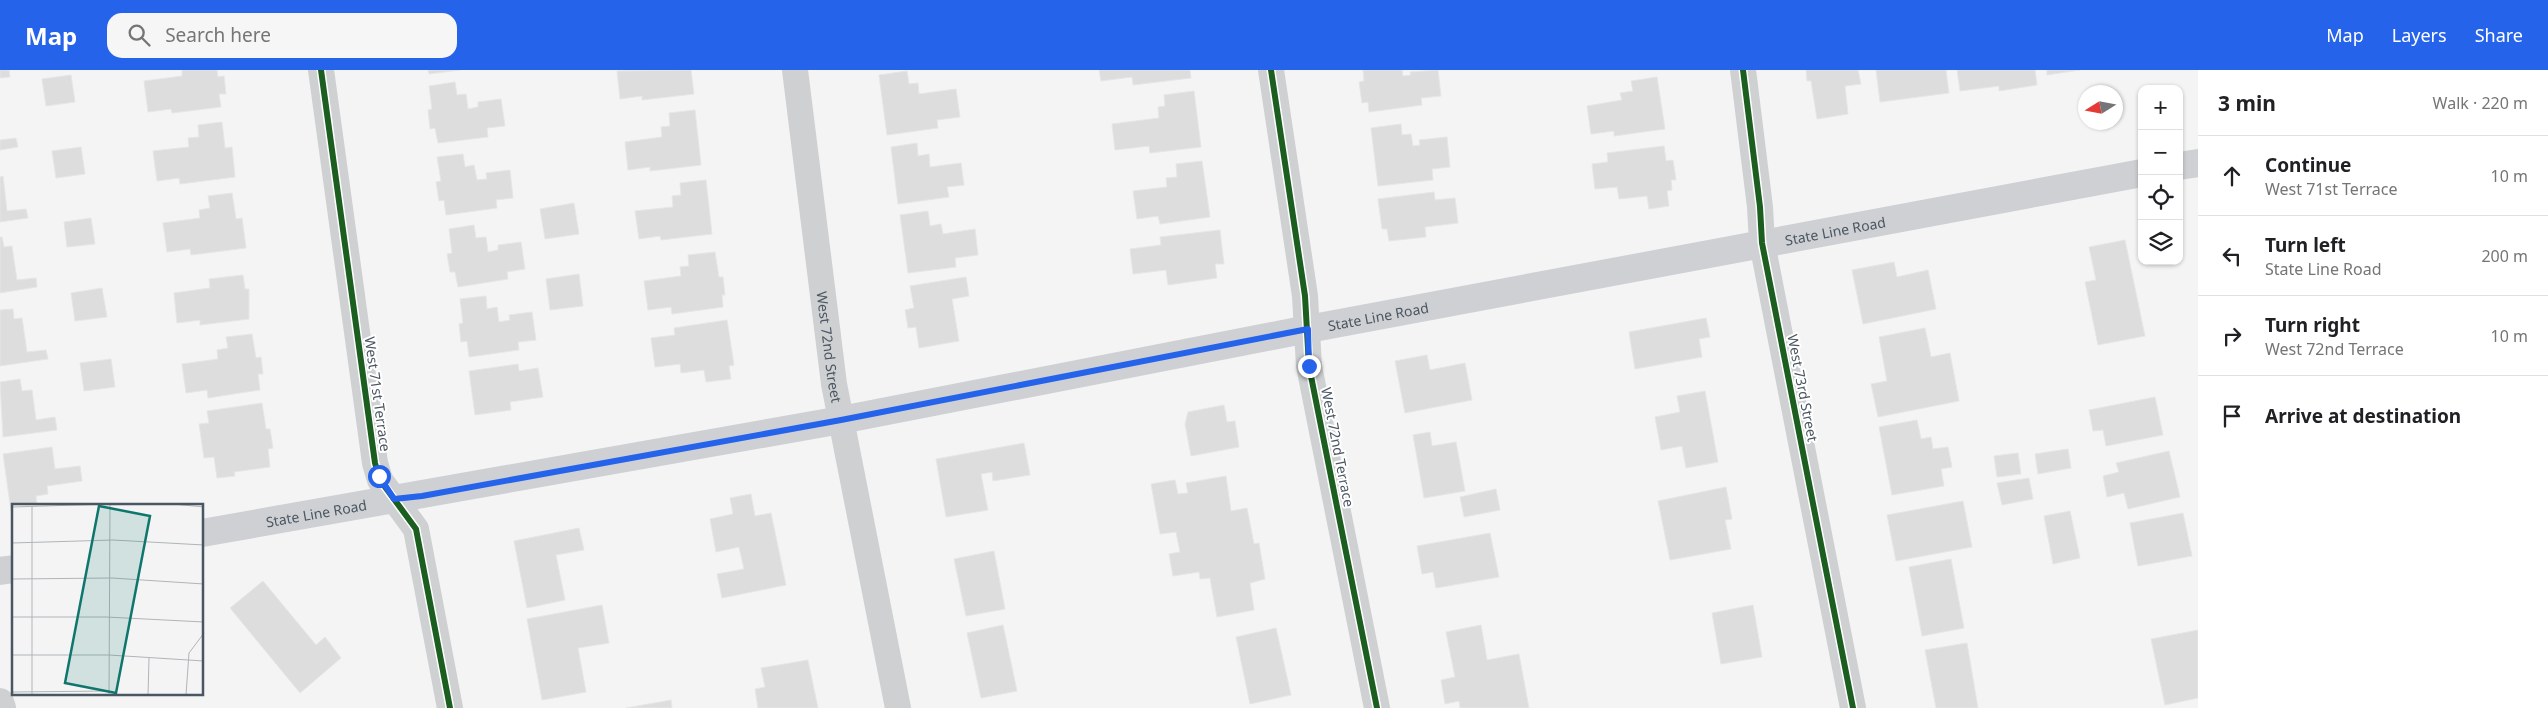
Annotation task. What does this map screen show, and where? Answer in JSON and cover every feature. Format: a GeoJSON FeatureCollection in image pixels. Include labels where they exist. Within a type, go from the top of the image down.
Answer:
{"type":"FeatureCollection","features":[{"type":"Feature","properties":{"kind":"main road","name":"State Line Road"},"geometry":{"type":"LineString","coordinates":[[204,533],[394,499],[422,496],[841,420],[1308,329],[2138,174]]}},
{"type":"Feature","properties":{"kind":"street","name":"West 71st Terrace"},"geometry":{"type":"LineString","coordinates":[[321,70],[375,463],[380,480],[416,530],[450,708]]}},
{"type":"Feature","properties":{"kind":"street","name":"West 72nd Street"},"geometry":{"type":"LineString","coordinates":[[795,70],[841,420],[898,708]]}},
{"type":"Feature","properties":{"kind":"street","name":"West 72nd Terrace"},"geometry":{"type":"LineString","coordinates":[[1271,70],[1305,296],[1309,366],[1377,708]]}},
{"type":"Feature","properties":{"kind":"street","name":"West 73rd Street"},"geometry":{"type":"LineString","coordinates":[[1743,70],[1760,207],[1762,243],[1854,708]]}},
{"type":"Feature","properties":{"kind":"street"},"geometry":{"type":"LineString","coordinates":[[0,702],[2,708]]}},
{"type":"Feature","properties":{"kind":"building"},"geometry":{"type":"Polygon","coordinates":[[[0,70],[9,70],[10,77],[0,78],[0,70]]]}},
{"type":"Feature","properties":{"kind":"building"},"geometry":{"type":"Polygon","coordinates":[[[182,70],[217,70],[218,77],[224,76],[226,94],[219,94],[221,107],[172,113],[171,109],[148,112],[144,81],[182,76],[182,70]]]}},
{"type":"Feature","properties":{"kind":"building"},"geometry":{"type":"Polygon","coordinates":[[[428,70],[460,70],[429,74],[428,70]]]}},
{"type":"Feature","properties":{"kind":"building"},"geometry":{"type":"Polygon","coordinates":[[[691,70],[694,94],[642,100],[642,96],[620,99],[617,71],[691,70]]]}},
{"type":"Feature","properties":{"kind":"building"},"geometry":{"type":"Polygon","coordinates":[[[1099,70],[1190,70],[1191,78],[1133,85],[1132,77],[1101,81],[1099,70]]]}},
{"type":"Feature","properties":{"kind":"building"},"geometry":{"type":"Polygon","coordinates":[[[1363,70],[1402,70],[1403,76],[1411,75],[1410,72],[1438,70],[1441,96],[1421,98],[1422,105],[1369,112],[1368,102],[1362,103],[1359,82],[1364,81],[1363,70]]]}},
{"type":"Feature","properties":{"kind":"building"},"geometry":{"type":"Polygon","coordinates":[[[1806,70],[1858,70],[1861,84],[1845,86],[1848,114],[1817,119],[1811,81],[1807,81],[1806,70]]]}},
{"type":"Feature","properties":{"kind":"building"},"geometry":{"type":"Polygon","coordinates":[[[1876,70],[1946,70],[1949,93],[1880,102],[1876,70]]]}},
{"type":"Feature","properties":{"kind":"building"},"geometry":{"type":"Polygon","coordinates":[[[1957,70],[2035,70],[2037,85],[1999,91],[1999,86],[1960,91],[1957,70]]]}},
{"type":"Feature","properties":{"kind":"building"},"geometry":{"type":"Polygon","coordinates":[[[2047,70],[2080,70],[2047,75],[2047,70]]]}},
{"type":"Feature","properties":{"kind":"building"},"geometry":{"type":"Polygon","coordinates":[[[907,71],[909,84],[918,83],[919,94],[956,89],[960,117],[937,120],[938,128],[887,135],[879,75],[907,71]]]}},
{"type":"Feature","properties":{"kind":"building"},"geometry":{"type":"Polygon","coordinates":[[[71,75],[75,102],[46,106],[42,79],[71,75]]]}},
{"type":"Feature","properties":{"kind":"building"},"geometry":{"type":"Polygon","coordinates":[[[1657,77],[1665,129],[1614,136],[1614,131],[1591,134],[1587,106],[1622,100],[1620,93],[1633,91],[1631,81],[1657,77]]]}},
{"type":"Feature","properties":{"kind":"building"},"geometry":{"type":"Polygon","coordinates":[[[455,82],[457,95],[466,94],[468,109],[478,107],[478,102],[501,99],[505,126],[487,128],[488,137],[438,143],[435,128],[430,129],[428,110],[432,109],[429,86],[455,82]]]}},
{"type":"Feature","properties":{"kind":"building"},"geometry":{"type":"Polygon","coordinates":[[[1194,91],[1201,147],[1150,153],[1149,146],[1115,150],[1112,124],[1159,118],[1158,107],[1165,106],[1164,95],[1194,91]]]}},
{"type":"Feature","properties":{"kind":"building"},"geometry":{"type":"Polygon","coordinates":[[[695,110],[701,165],[650,171],[650,167],[628,170],[625,142],[662,137],[661,127],[670,126],[669,113],[695,110]]]}},
{"type":"Feature","properties":{"kind":"building"},"geometry":{"type":"Polygon","coordinates":[[[222,122],[225,148],[232,147],[235,177],[180,184],[179,178],[157,181],[153,151],[189,147],[188,138],[199,137],[198,125],[222,122]]]}},
{"type":"Feature","properties":{"kind":"building"},"geometry":{"type":"Polygon","coordinates":[[[1401,124],[1402,135],[1411,134],[1413,146],[1420,145],[1419,140],[1447,137],[1450,167],[1432,169],[1433,180],[1378,186],[1371,128],[1401,124]]]}},
{"type":"Feature","properties":{"kind":"building"},"geometry":{"type":"Polygon","coordinates":[[[16,138],[18,147],[0,150],[0,140],[16,138]]]}},
{"type":"Feature","properties":{"kind":"building"},"geometry":{"type":"Polygon","coordinates":[[[917,143],[918,156],[929,154],[930,167],[961,163],[964,185],[947,187],[949,197],[898,204],[891,147],[917,143]]]}},
{"type":"Feature","properties":{"kind":"building"},"geometry":{"type":"Polygon","coordinates":[[[1664,146],[1666,161],[1673,160],[1676,180],[1671,180],[1672,190],[1667,191],[1669,206],[1649,209],[1647,196],[1619,199],[1617,187],[1595,189],[1592,164],[1608,162],[1607,153],[1664,146]]]}},
{"type":"Feature","properties":{"kind":"building"},"geometry":{"type":"Polygon","coordinates":[[[81,147],[85,174],[56,178],[52,151],[81,147]]]}},
{"type":"Feature","properties":{"kind":"building"},"geometry":{"type":"Polygon","coordinates":[[[463,154],[465,167],[474,165],[477,180],[487,179],[486,173],[510,170],[513,198],[496,200],[497,208],[446,215],[444,200],[439,201],[436,182],[441,181],[437,157],[463,154]]]}},
{"type":"Feature","properties":{"kind":"building"},"geometry":{"type":"Polygon","coordinates":[[[1202,161],[1210,217],[1160,224],[1158,216],[1137,219],[1133,191],[1167,187],[1166,178],[1177,177],[1176,164],[1202,161]]]}},
{"type":"Feature","properties":{"kind":"building"},"geometry":{"type":"Polygon","coordinates":[[[3,176],[7,211],[26,209],[28,218],[0,222],[0,177],[3,176]]]}},
{"type":"Feature","properties":{"kind":"building"},"geometry":{"type":"Polygon","coordinates":[[[706,180],[712,234],[661,240],[660,236],[639,239],[635,211],[673,207],[672,196],[681,195],[680,183],[706,180]]]}},
{"type":"Feature","properties":{"kind":"building"},"geometry":{"type":"Polygon","coordinates":[[[1434,192],[1435,200],[1455,198],[1458,223],[1425,227],[1426,237],[1389,241],[1387,229],[1382,229],[1378,199],[1434,192]]]}},
{"type":"Feature","properties":{"kind":"building"},"geometry":{"type":"Polygon","coordinates":[[[232,193],[236,219],[242,218],[246,248],[191,255],[190,249],[167,252],[163,223],[200,218],[199,210],[210,208],[208,196],[232,193]]]}},
{"type":"Feature","properties":{"kind":"building"},"geometry":{"type":"Polygon","coordinates":[[[574,203],[579,234],[545,239],[540,209],[574,203]]]}},
{"type":"Feature","properties":{"kind":"building"},"geometry":{"type":"Polygon","coordinates":[[[928,211],[930,226],[941,224],[943,234],[975,229],[978,255],[955,258],[956,267],[908,273],[900,215],[928,211]]]}},
{"type":"Feature","properties":{"kind":"building"},"geometry":{"type":"Polygon","coordinates":[[[91,218],[95,244],[67,247],[64,222],[91,218]]]}},
{"type":"Feature","properties":{"kind":"building"},"geometry":{"type":"Polygon","coordinates":[[[474,225],[476,238],[486,237],[488,252],[498,250],[498,245],[521,242],[525,269],[507,272],[508,279],[458,287],[455,272],[450,272],[447,254],[452,253],[449,229],[474,225]]]}},
{"type":"Feature","properties":{"kind":"building"},"geometry":{"type":"Polygon","coordinates":[[[1220,230],[1224,264],[1215,264],[1217,278],[1168,285],[1166,270],[1133,274],[1130,249],[1161,245],[1160,237],[1220,230]]]}},
{"type":"Feature","properties":{"kind":"building"},"geometry":{"type":"Polygon","coordinates":[[[0,237],[2,237],[4,247],[12,246],[17,280],[36,278],[37,287],[0,293],[0,237]]]}},
{"type":"Feature","properties":{"kind":"building"},"geometry":{"type":"Polygon","coordinates":[[[2125,240],[2145,336],[2098,345],[2085,282],[2096,280],[2089,247],[2125,240]]]}},
{"type":"Feature","properties":{"kind":"building"},"geometry":{"type":"Polygon","coordinates":[[[715,252],[719,277],[723,277],[725,295],[722,295],[723,307],[672,314],[671,307],[648,310],[644,281],[681,276],[680,267],[689,266],[688,255],[715,252]]]}},
{"type":"Feature","properties":{"kind":"building"},"geometry":{"type":"Polygon","coordinates":[[[1894,262],[1897,277],[1928,270],[1936,309],[1863,324],[1852,270],[1894,262]]]}},
{"type":"Feature","properties":{"kind":"building"},"geometry":{"type":"Polygon","coordinates":[[[579,274],[583,306],[550,310],[546,279],[579,274]]]}},
{"type":"Feature","properties":{"kind":"building"},"geometry":{"type":"Polygon","coordinates":[[[243,275],[245,289],[249,289],[249,319],[200,325],[200,320],[177,323],[174,293],[210,288],[209,279],[243,275]]]}},
{"type":"Feature","properties":{"kind":"building"},"geometry":{"type":"Polygon","coordinates":[[[966,277],[969,296],[952,299],[959,341],[919,348],[916,327],[908,328],[905,310],[914,308],[910,286],[966,277]]]}},
{"type":"Feature","properties":{"kind":"building"},"geometry":{"type":"Polygon","coordinates":[[[102,288],[107,317],[75,321],[71,293],[102,288]]]}},
{"type":"Feature","properties":{"kind":"building"},"geometry":{"type":"Polygon","coordinates":[[[486,296],[487,309],[497,307],[499,322],[510,320],[509,315],[532,312],[536,340],[518,342],[519,350],[469,357],[467,341],[461,342],[459,324],[463,323],[460,299],[486,296]]]}},
{"type":"Feature","properties":{"kind":"building"},"geometry":{"type":"Polygon","coordinates":[[[13,309],[14,319],[22,318],[27,352],[46,350],[48,359],[0,366],[0,310],[13,309]]]}},
{"type":"Feature","properties":{"kind":"building"},"geometry":{"type":"Polygon","coordinates":[[[1706,318],[1710,337],[1699,339],[1702,357],[1635,369],[1629,332],[1706,318]]]}},
{"type":"Feature","properties":{"kind":"building"},"geometry":{"type":"Polygon","coordinates":[[[727,320],[734,365],[729,366],[731,379],[706,382],[704,370],[681,373],[680,364],[655,367],[651,338],[675,335],[674,328],[727,320]]]}},
{"type":"Feature","properties":{"kind":"building"},"geometry":{"type":"Polygon","coordinates":[[[1925,328],[1931,357],[1950,353],[1959,401],[1878,417],[1871,384],[1887,381],[1879,337],[1925,328]]]}},
{"type":"Feature","properties":{"kind":"building"},"geometry":{"type":"Polygon","coordinates":[[[252,334],[256,358],[261,357],[263,374],[258,374],[260,390],[208,398],[207,390],[186,393],[182,364],[218,359],[217,350],[228,348],[226,337],[252,334]]]}},
{"type":"Feature","properties":{"kind":"building"},"geometry":{"type":"Polygon","coordinates":[[[1427,355],[1430,370],[1465,363],[1472,400],[1405,413],[1395,361],[1427,355]]]}},
{"type":"Feature","properties":{"kind":"building"},"geometry":{"type":"Polygon","coordinates":[[[111,359],[115,387],[84,391],[80,363],[111,359]]]}},
{"type":"Feature","properties":{"kind":"building"},"geometry":{"type":"Polygon","coordinates":[[[518,364],[519,371],[538,368],[543,397],[510,402],[511,410],[475,415],[469,371],[518,364]]]}},
{"type":"Feature","properties":{"kind":"building"},"geometry":{"type":"Polygon","coordinates":[[[20,379],[22,391],[32,390],[36,420],[55,417],[57,430],[3,437],[0,382],[20,379]]]}},
{"type":"Feature","properties":{"kind":"building"},"geometry":{"type":"Polygon","coordinates":[[[1705,391],[1718,462],[1686,468],[1682,446],[1661,450],[1655,417],[1680,412],[1677,396],[1705,391]]]}},
{"type":"Feature","properties":{"kind":"building"},"geometry":{"type":"Polygon","coordinates":[[[2155,397],[2163,435],[2106,446],[2103,430],[2093,431],[2089,410],[2155,397]]]}},
{"type":"Feature","properties":{"kind":"building"},"geometry":{"type":"Polygon","coordinates":[[[262,403],[266,429],[270,429],[273,448],[268,449],[270,467],[234,472],[235,476],[217,478],[214,457],[204,458],[199,424],[209,423],[207,411],[262,403]]]}},
{"type":"Feature","properties":{"kind":"building"},"geometry":{"type":"Polygon","coordinates":[[[1224,405],[1227,422],[1235,421],[1239,447],[1191,456],[1185,424],[1188,412],[1224,405]]]}},
{"type":"Feature","properties":{"kind":"building"},"geometry":{"type":"Polygon","coordinates":[[[1917,420],[1921,439],[1931,437],[1933,449],[1948,447],[1952,467],[1941,469],[1944,486],[1892,495],[1879,427],[1917,420]]]}},
{"type":"Feature","properties":{"kind":"building"},"geometry":{"type":"Polygon","coordinates":[[[1430,432],[1432,446],[1456,442],[1465,491],[1424,498],[1413,435],[1430,432]]]}},
{"type":"Feature","properties":{"kind":"building"},"geometry":{"type":"Polygon","coordinates":[[[1024,443],[1030,475],[993,481],[992,472],[981,474],[988,510],[946,517],[936,459],[1024,443]]]}},
{"type":"Feature","properties":{"kind":"building"},"geometry":{"type":"Polygon","coordinates":[[[52,447],[55,469],[80,466],[82,481],[47,486],[48,494],[36,496],[37,504],[12,504],[11,511],[3,454],[52,447]]]}},
{"type":"Feature","properties":{"kind":"building"},"geometry":{"type":"Polygon","coordinates":[[[2068,449],[2071,468],[2038,474],[2035,454],[2068,449]]]}},
{"type":"Feature","properties":{"kind":"building"},"geometry":{"type":"Polygon","coordinates":[[[2169,451],[2180,497],[2128,509],[2124,493],[2107,497],[2103,476],[2119,472],[2116,463],[2169,451]]]}},
{"type":"Feature","properties":{"kind":"building"},"geometry":{"type":"Polygon","coordinates":[[[2018,453],[2021,474],[1997,477],[1994,456],[2018,453]]]}},
{"type":"Feature","properties":{"kind":"building"},"geometry":{"type":"Polygon","coordinates":[[[1226,476],[1231,511],[1247,508],[1254,544],[1259,543],[1265,579],[1250,583],[1254,610],[1217,617],[1210,578],[1200,579],[1199,572],[1173,576],[1169,554],[1180,552],[1176,532],[1160,534],[1151,484],[1175,480],[1178,494],[1188,493],[1186,483],[1226,476]]]}},
{"type":"Feature","properties":{"kind":"building"},"geometry":{"type":"Polygon","coordinates":[[[2029,478],[2033,499],[2002,505],[1997,483],[2029,478]]]}},
{"type":"Feature","properties":{"kind":"building"},"geometry":{"type":"Polygon","coordinates":[[[1726,487],[1732,519],[1725,520],[1731,549],[1670,560],[1658,501],[1726,487]]]}},
{"type":"Feature","properties":{"kind":"building"},"geometry":{"type":"Polygon","coordinates":[[[1496,489],[1500,510],[1464,517],[1460,497],[1496,489]]]}},
{"type":"Feature","properties":{"kind":"building"},"geometry":{"type":"Polygon","coordinates":[[[751,494],[755,516],[771,513],[786,585],[722,598],[717,574],[744,569],[739,547],[716,552],[710,519],[733,514],[730,498],[751,494]]]}},
{"type":"Feature","properties":{"kind":"building"},"geometry":{"type":"Polygon","coordinates":[[[1963,501],[1972,547],[1896,561],[1887,515],[1963,501]]]}},
{"type":"Feature","properties":{"kind":"building"},"geometry":{"type":"Polygon","coordinates":[[[2070,511],[2080,558],[2053,564],[2044,516],[2070,511]]]}},
{"type":"Feature","properties":{"kind":"building"},"geometry":{"type":"Polygon","coordinates":[[[2183,513],[2192,556],[2138,566],[2130,523],[2183,513]]]}},
{"type":"Feature","properties":{"kind":"building"},"geometry":{"type":"Polygon","coordinates":[[[579,528],[584,550],[556,555],[565,600],[527,608],[514,541],[579,528]]]}},
{"type":"Feature","properties":{"kind":"building"},"geometry":{"type":"Polygon","coordinates":[[[1490,533],[1499,577],[1436,588],[1433,572],[1422,574],[1417,546],[1490,533]]]}},
{"type":"Feature","properties":{"kind":"building"},"geometry":{"type":"Polygon","coordinates":[[[994,551],[1005,609],[966,616],[954,559],[994,551]]]}},
{"type":"Feature","properties":{"kind":"building"},"geometry":{"type":"Polygon","coordinates":[[[1951,559],[1964,628],[1922,636],[1909,567],[1951,559]]]}},
{"type":"Feature","properties":{"kind":"building"},"geometry":{"type":"Polygon","coordinates":[[[263,581],[316,645],[325,637],[341,658],[300,693],[230,608],[263,581]]]}},
{"type":"Feature","properties":{"kind":"building"},"geometry":{"type":"Polygon","coordinates":[[[602,605],[609,643],[578,648],[586,692],[542,700],[527,619],[602,605]]]}},
{"type":"Feature","properties":{"kind":"building"},"geometry":{"type":"Polygon","coordinates":[[[1753,605],[1762,657],[1721,664],[1712,613],[1753,605]]]}},
{"type":"Feature","properties":{"kind":"building"},"geometry":{"type":"Polygon","coordinates":[[[1003,625],[1017,691],[981,698],[967,633],[1003,625]]]}},
{"type":"Feature","properties":{"kind":"building"},"geometry":{"type":"Polygon","coordinates":[[[1481,625],[1487,660],[1519,654],[1529,708],[1460,708],[1459,701],[1445,704],[1441,680],[1455,677],[1446,632],[1481,625]]]}},
{"type":"Feature","properties":{"kind":"building"},"geometry":{"type":"Polygon","coordinates":[[[1276,628],[1291,695],[1250,704],[1236,637],[1276,628]]]}},
{"type":"Feature","properties":{"kind":"building"},"geometry":{"type":"Polygon","coordinates":[[[2198,630],[2198,698],[2165,705],[2151,639],[2198,630]]]}},
{"type":"Feature","properties":{"kind":"building"},"geometry":{"type":"Polygon","coordinates":[[[1967,643],[1978,708],[1936,708],[1925,650],[1967,643]]]}},
{"type":"Feature","properties":{"kind":"building"},"geometry":{"type":"Polygon","coordinates":[[[808,660],[818,708],[758,708],[755,689],[765,687],[761,668],[808,660]]]}},
{"type":"Feature","properties":{"kind":"building"},"geometry":{"type":"Polygon","coordinates":[[[671,700],[672,708],[626,708],[671,700]]]}},
{"type":"Feature","properties":{"kind":"cycle path"},"geometry":{"type":"LineString","coordinates":[[321,70],[375,463],[380,480],[416,529],[450,708]]}},
{"type":"Feature","properties":{"kind":"cycle path"},"geometry":{"type":"LineString","coordinates":[[1271,70],[1305,296],[1309,366],[1377,708]]}},
{"type":"Feature","properties":{"kind":"cycle path"},"geometry":{"type":"LineString","coordinates":[[1743,70],[1760,207],[1762,243],[1853,708]]}},
{"type":"Feature","properties":{"kind":"route"},"geometry":{"type":"LineString","coordinates":[[379,476],[394,499],[422,496],[841,420],[1308,329],[1309,366]]}}]}
